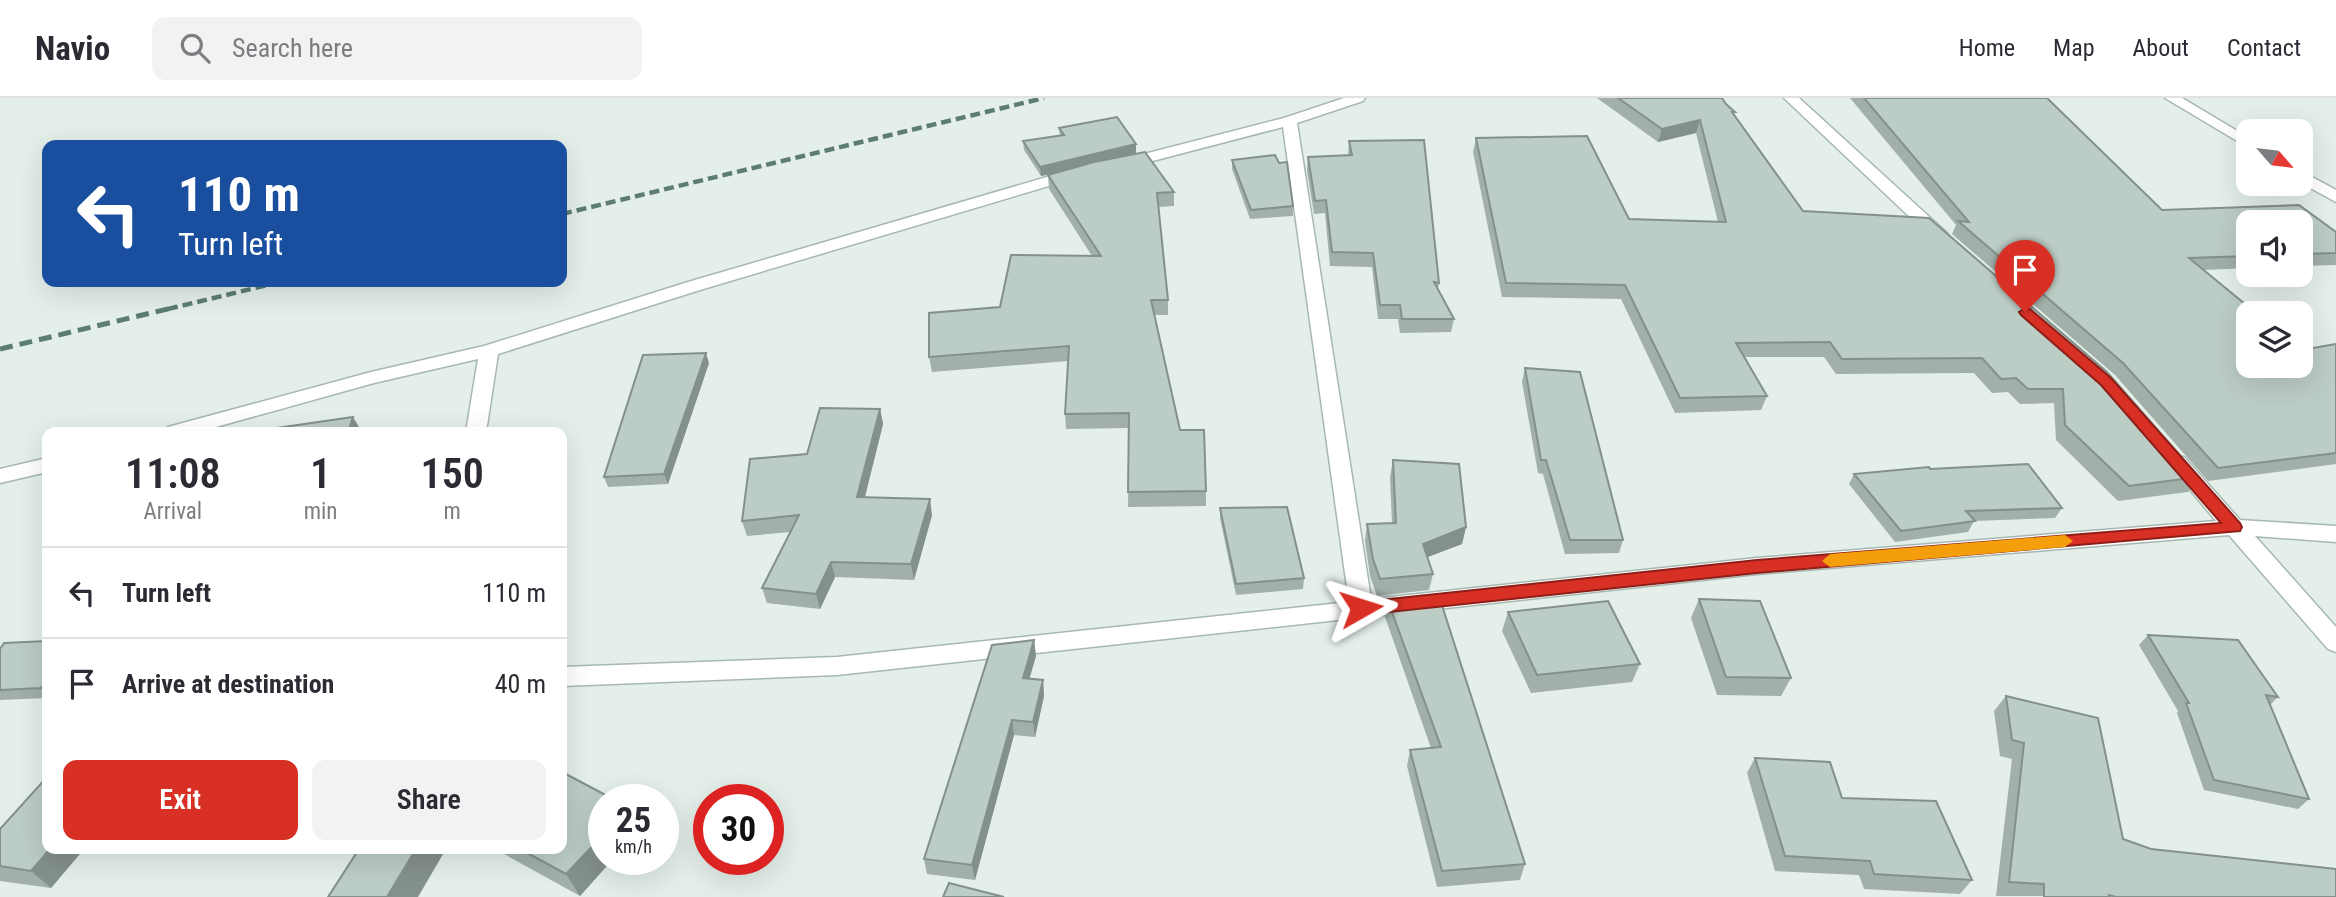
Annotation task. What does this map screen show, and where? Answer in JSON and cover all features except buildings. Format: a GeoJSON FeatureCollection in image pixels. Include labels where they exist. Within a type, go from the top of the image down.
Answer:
{"type":"FeatureCollection","features":[{"type":"Feature","properties":{"kind":"street"},"geometry":{"type":"LineString","coordinates":[[192,427],[371,378],[489,351],[877,231],[1098,168],[1153,158],[1289,121],[1358,98]]}},
{"type":"Feature","properties":{"kind":"street"},"geometry":{"type":"LineString","coordinates":[[1791,98],[1956,251]]}},
{"type":"Feature","properties":{"kind":"street"},"geometry":{"type":"LineString","coordinates":[[2172,98],[2236,136]]}},
{"type":"Feature","properties":{"kind":"street"},"geometry":{"type":"LineString","coordinates":[[1289,121],[1361,608]]}},
{"type":"Feature","properties":{"kind":"street"},"geometry":{"type":"LineString","coordinates":[[2314,184],[2336,197]]}},
{"type":"Feature","properties":{"kind":"street"},"geometry":{"type":"LineString","coordinates":[[477,427],[489,351]]}},
{"type":"Feature","properties":{"kind":"street"},"geometry":{"type":"LineString","coordinates":[[2161,444],[2336,643]]}},
{"type":"Feature","properties":{"kind":"street"},"geometry":{"type":"LineString","coordinates":[[0,476],[42,466]]}},
{"type":"Feature","properties":{"kind":"street"},"geometry":{"type":"LineString","coordinates":[[567,677],[837,666],[1757,566],[2234,527],[2336,534]]}},
{"type":"Feature","properties":{"kind":"railway"},"geometry":{"type":"LineString","coordinates":[[567,213],[1044,98]]}},
{"type":"Feature","properties":{"kind":"railway"},"geometry":{"type":"LineString","coordinates":[[168,309],[259,287]]}},
{"type":"Feature","properties":{"kind":"railway"},"geometry":{"type":"LineString","coordinates":[[0,349],[176,307]]}},
{"type":"Feature","properties":{"kind":"slow traffic"},"geometry":{"type":"LineString","coordinates":[[1830,561],[2065,541]]}},
{"type":"Feature","properties":{"kind":"route"},"geometry":{"type":"LineString","coordinates":[[1361,608],[1757,566],[2234,527],[2106,381],[2025,312]]}}]}
